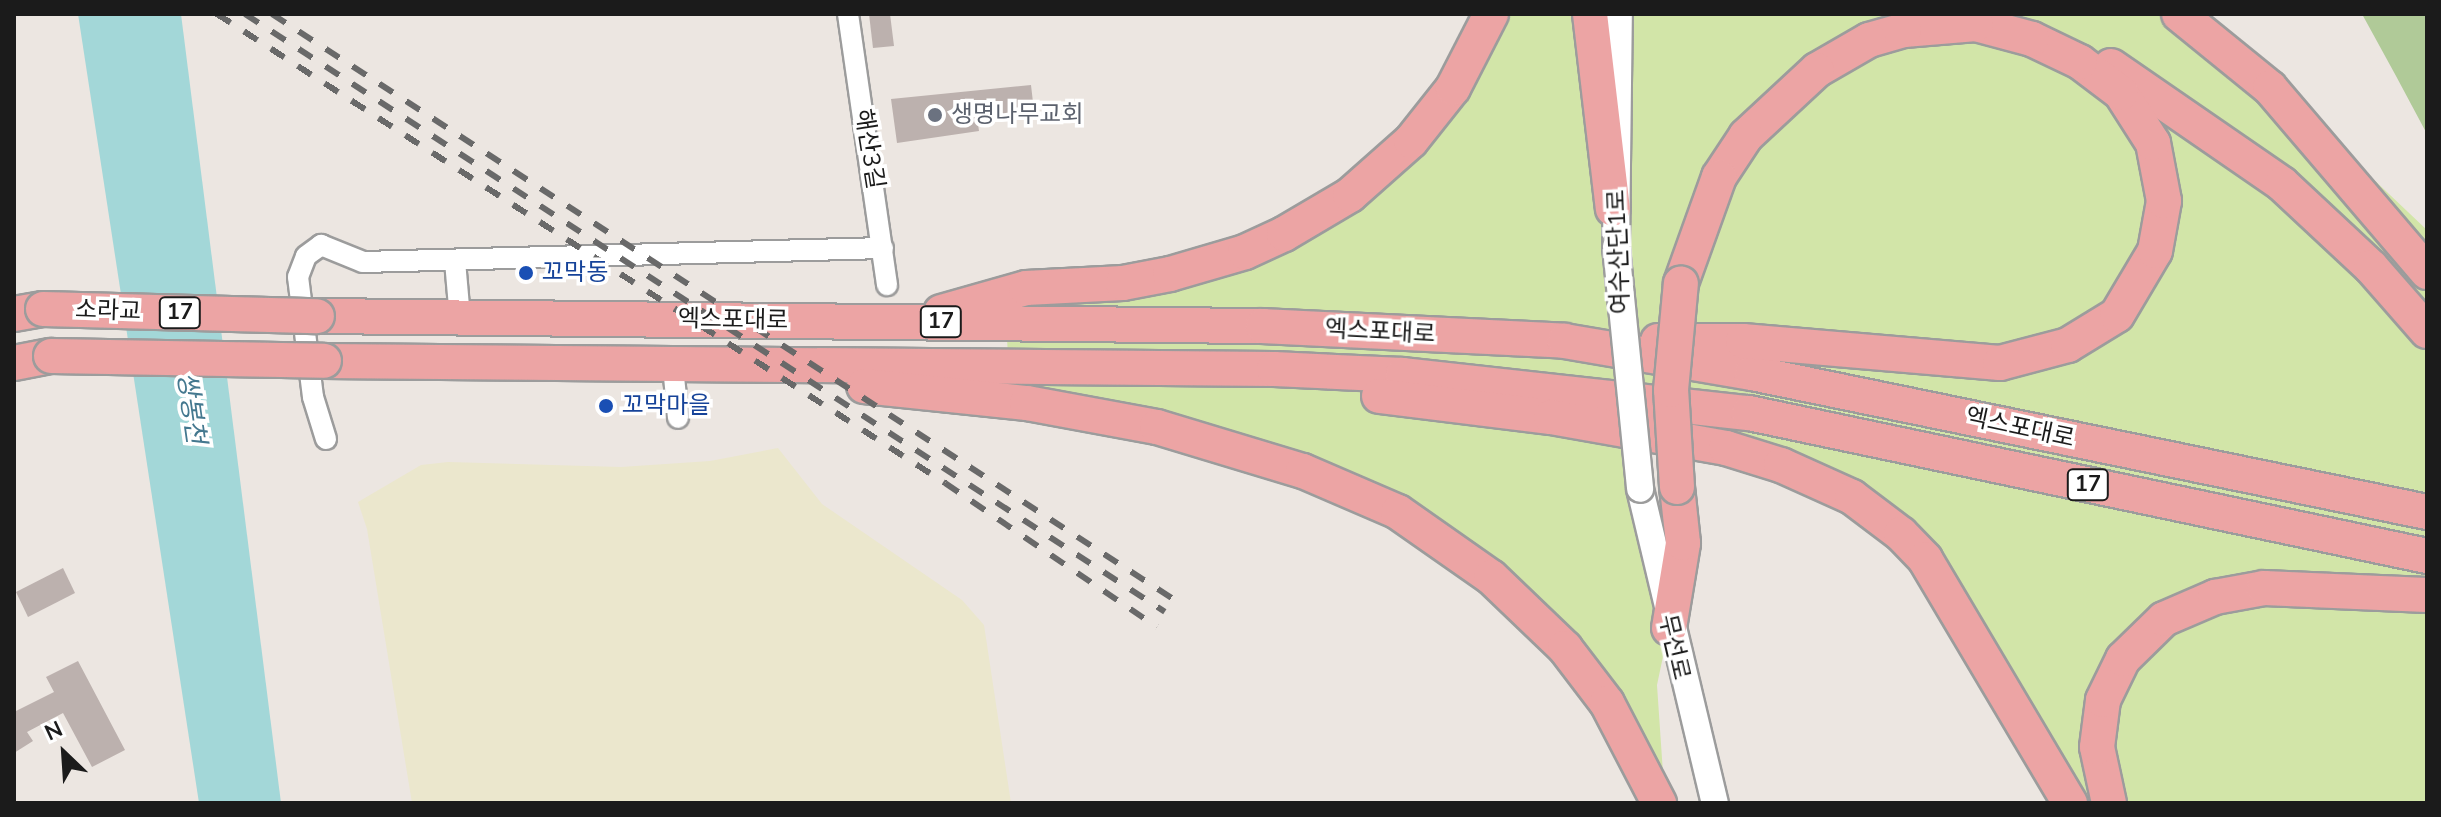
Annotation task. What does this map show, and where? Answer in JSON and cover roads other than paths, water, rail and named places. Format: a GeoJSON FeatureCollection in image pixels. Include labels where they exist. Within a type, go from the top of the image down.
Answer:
{"type":"FeatureCollection","features":[{"type":"Feature","properties":{"kind":"highway"},"geometry":{"type":"LineString","coordinates":[[907,322],[1026,288],[1123,283],[1170,274],[1245,252],[1284,234],[1350,195],[1411,141],[1453,88],[1491,14]]}},
{"type":"Feature","properties":{"kind":"highway"},"geometry":{"type":"LineString","coordinates":[[1590,14],[1613,209]]}},
{"type":"Feature","properties":{"kind":"highway"},"geometry":{"type":"LineString","coordinates":[[2179,14],[2369,172],[2427,230]]}},
{"type":"Feature","properties":{"kind":"highway"},"geometry":{"type":"LineString","coordinates":[[1669,628],[1683,543],[1671,390],[1681,283],[1719,177],[1777,103],[1817,70],[1869,40],[1904,30],[2008,23],[2064,42],[2197,121],[2325,223],[2427,331]]}},
{"type":"Feature","properties":{"kind":"highway"},"geometry":{"type":"LineString","coordinates":[[1565,341],[1743,341],[2000,363],[2035,357],[2101,328],[2132,297],[2155,251],[2164,201],[2146,127],[2121,93],[2080,62],[2032,39],[1976,24]]}},
{"type":"Feature","properties":{"kind":"highway"},"geometry":{"type":"LineString","coordinates":[[2270,88],[2427,272]]}},
{"type":"Feature","properties":{"kind":"highway","name":"소라교"},"geometry":{"type":"LineString","coordinates":[[24,310],[317,316]]}},
{"type":"Feature","properties":{"kind":"highway","name":"엑스포대로"},"geometry":{"type":"LineString","coordinates":[[317,316],[1263,326],[1565,341],[1752,373],[2427,512]]}},
{"type":"Feature","properties":{"kind":"highway","name":"17"},"geometry":{"type":"LineString","coordinates":[[14,351],[51,356]]}},
{"type":"Feature","properties":{"kind":"highway"},"geometry":{"type":"LineString","coordinates":[[14,363],[51,356]]}},
{"type":"Feature","properties":{"kind":"highway","name":"소라교"},"geometry":{"type":"LineString","coordinates":[[51,356],[324,361]]}},
{"type":"Feature","properties":{"kind":"highway","name":"엑스포대로"},"geometry":{"type":"LineString","coordinates":[[324,361],[1274,369],[1403,375],[1749,413],[2427,556]]}},
{"type":"Feature","properties":{"kind":"highway"},"geometry":{"type":"LineString","coordinates":[[673,366],[1027,403],[1121,418],[1254,454],[1363,495],[1443,540],[1542,622],[1607,703],[1659,803]]}},
{"type":"Feature","properties":{"kind":"highway"},"geometry":{"type":"LineString","coordinates":[[1274,369],[1366,395],[1551,417],[1726,448],[1781,465],[1852,497],[1901,534],[1935,574],[2070,803]]}},
{"type":"Feature","properties":{"kind":"highway"},"geometry":{"type":"LineString","coordinates":[[2109,803],[2097,747],[2103,700],[2123,659],[2164,619],[2215,597],[2264,588],[2427,595]]}},
{"type":"Feature","properties":{"kind":"street","name":"해산3길"},"geometry":{"type":"LineString","coordinates":[[848,14],[887,285]]}},
{"type":"Feature","properties":{"kind":"street","name":"여수산단1로"},"geometry":{"type":"LineString","coordinates":[[1619,14],[1621,113],[1613,209],[1640,489]]}},
{"type":"Feature","properties":{"kind":"street"},"geometry":{"type":"LineString","coordinates":[[326,439],[313,397],[298,277],[300,263],[321,245],[352,262],[883,248]]}},
{"type":"Feature","properties":{"kind":"street"},"geometry":{"type":"LineString","coordinates":[[455,261],[460,318]]}},
{"type":"Feature","properties":{"kind":"street"},"geometry":{"type":"LineString","coordinates":[[673,366],[678,418]]}},
{"type":"Feature","properties":{"kind":"street","name":"무선로"},"geometry":{"type":"LineString","coordinates":[[1640,489],[1669,628],[1715,803]]}},
{"type":"Feature","properties":{"kind":"water","name":"쌍봉천"},"geometry":{"type":"Polygon","coordinates":[[[78,14],[181,14],[281,803],[199,803],[78,14]]]}},
{"type":"Feature","properties":{"kind":"railway"},"geometry":{"type":"LineString","coordinates":[[217,14],[945,483],[1157,627]]}},
{"type":"Feature","properties":{"kind":"railway"},"geometry":{"type":"LineString","coordinates":[[245,14],[1165,612]]}},
{"type":"Feature","properties":{"kind":"railway"},"geometry":{"type":"LineString","coordinates":[[272,14],[1173,599]]}},
{"type":"Feature","properties":{"kind":"place","name":"생명나무교회"},"geometry":{"type":"Point","coordinates":[935,115]}},
{"type":"Feature","properties":{"kind":"place","name":"꼬막동"},"geometry":{"type":"Point","coordinates":[526,273]}},
{"type":"Feature","properties":{"kind":"place","name":"꼬막마을"},"geometry":{"type":"Point","coordinates":[606,406]}}]}
